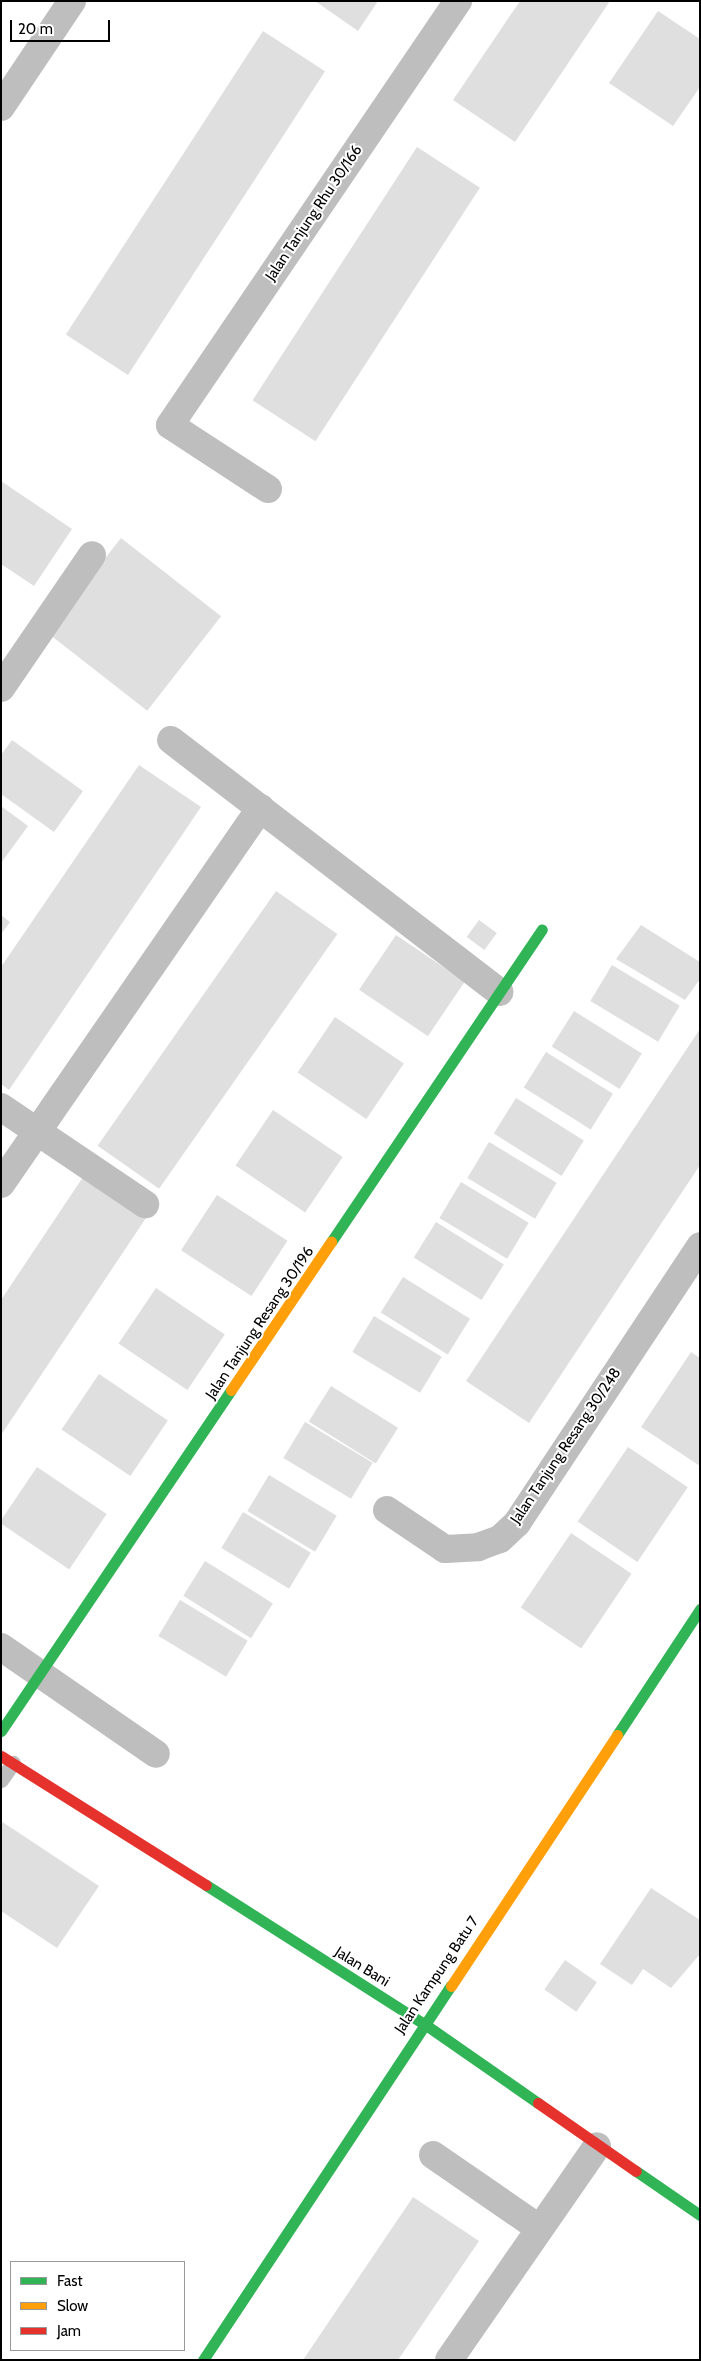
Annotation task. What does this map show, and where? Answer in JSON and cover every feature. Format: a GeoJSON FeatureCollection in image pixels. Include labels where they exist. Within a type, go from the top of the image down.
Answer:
{"type":"FeatureCollection","features":[{"type":"Feature","properties":{"kind":"street"},"geometry":{"type":"LineString","coordinates":[[1,107],[72,1]]}},
{"type":"Feature","properties":{"kind":"street","name":"Jalan Tanjung Rhu 30/166"},"geometry":{"type":"LineString","coordinates":[[268,489],[170,425],[458,1]]}},
{"type":"Feature","properties":{"kind":"street"},"geometry":{"type":"LineString","coordinates":[[1,688],[92,555]]}},
{"type":"Feature","properties":{"kind":"street"},"geometry":{"type":"LineString","coordinates":[[171,740],[499,992]]}},
{"type":"Feature","properties":{"kind":"street"},"geometry":{"type":"LineString","coordinates":[[1,1184],[36,1130],[260,808]]}},
{"type":"Feature","properties":{"kind":"street","name":"Jalan Tanjung Resang 30/196"},"geometry":{"type":"LineString","coordinates":[[1,1730],[42,1676],[542,930]]}},
{"type":"Feature","properties":{"kind":"street"},"geometry":{"type":"LineString","coordinates":[[1,1107],[145,1204]]}},
{"type":"Feature","properties":{"kind":"street","name":"Jalan Tanjung Resang 30/248"},"geometry":{"type":"LineString","coordinates":[[387,1510],[445,1549],[478,1547],[500,1539],[517,1523],[700,1246]]}},
{"type":"Feature","properties":{"kind":"street","name":"Jalan Kampung Batu 7"},"geometry":{"type":"LineString","coordinates":[[203,2360],[423,2023],[700,1609]]}},
{"type":"Feature","properties":{"kind":"street"},"geometry":{"type":"LineString","coordinates":[[1,1647],[156,1754]]}},
{"type":"Feature","properties":{"kind":"street","name":"Jalan Bani"},"geometry":{"type":"LineString","coordinates":[[7,1759],[423,2023],[597,2146],[700,2215]]}},
{"type":"Feature","properties":{"kind":"street"},"geometry":{"type":"LineString","coordinates":[[449,2360],[597,2146]]}},
{"type":"Feature","properties":{"kind":"street"},"geometry":{"type":"LineString","coordinates":[[434,2154],[539,2228]]}},
{"type":"Feature","properties":{"kind":"lane"},"geometry":{"type":"LineString","coordinates":[[1,1780],[7,1759]]}},
{"type":"Feature","properties":{"kind":"building"},"geometry":{"type":"Polygon","coordinates":[[[315,1],[378,1],[358,31],[315,1]]]}},
{"type":"Feature","properties":{"kind":"building"},"geometry":{"type":"Polygon","coordinates":[[[520,1],[610,1],[515,142],[453,100],[520,1]]]}},
{"type":"Feature","properties":{"kind":"building"},"geometry":{"type":"Polygon","coordinates":[[[658,11],[700,39],[700,87],[673,126],[609,83],[658,11]]]}},
{"type":"Feature","properties":{"kind":"building"},"geometry":{"type":"Polygon","coordinates":[[[263,31],[325,71],[128,375],[66,335],[263,31]]]}},
{"type":"Feature","properties":{"kind":"building"},"geometry":{"type":"Polygon","coordinates":[[[417,147],[480,188],[315,441],[253,400],[417,147]]]}},
{"type":"Feature","properties":{"kind":"building"},"geometry":{"type":"Polygon","coordinates":[[[1,481],[72,529],[34,586],[1,564],[1,481]]]}},
{"type":"Feature","properties":{"kind":"building"},"geometry":{"type":"Polygon","coordinates":[[[121,538],[221,616],[147,711],[47,633],[121,538]]]}},
{"type":"Feature","properties":{"kind":"building"},"geometry":{"type":"Polygon","coordinates":[[[12,740],[83,791],[54,832],[1,794],[1,755],[12,740]]]}},
{"type":"Feature","properties":{"kind":"building"},"geometry":{"type":"Polygon","coordinates":[[[139,765],[201,807],[9,1090],[1,1084],[1,967],[139,765]]]}},
{"type":"Feature","properties":{"kind":"building"},"geometry":{"type":"Polygon","coordinates":[[[1,806],[28,826],[1,863],[1,806]]]}},
{"type":"Feature","properties":{"kind":"building"},"geometry":{"type":"Polygon","coordinates":[[[276,891],[337,934],[159,1189],[98,1146],[276,891]]]}},
{"type":"Feature","properties":{"kind":"building"},"geometry":{"type":"Polygon","coordinates":[[[1,915],[10,922],[1,934],[1,915]]]}},
{"type":"Feature","properties":{"kind":"building"},"geometry":{"type":"Polygon","coordinates":[[[479,920],[497,933],[484,950],[467,937],[479,920]]]}},
{"type":"Feature","properties":{"kind":"building"},"geometry":{"type":"Polygon","coordinates":[[[641,925],[700,962],[700,979],[685,1000],[616,959],[641,925]]]}},
{"type":"Feature","properties":{"kind":"building"},"geometry":{"type":"Polygon","coordinates":[[[396,935],[465,981],[428,1036],[359,990],[396,935]]]}},
{"type":"Feature","properties":{"kind":"building"},"geometry":{"type":"Polygon","coordinates":[[[612,965],[680,1006],[658,1042],[590,1001],[612,965]]]}},
{"type":"Feature","properties":{"kind":"building"},"geometry":{"type":"Polygon","coordinates":[[[574,1011],[642,1053],[620,1089],[552,1047],[574,1011]]]}},
{"type":"Feature","properties":{"kind":"building"},"geometry":{"type":"Polygon","coordinates":[[[335,1017],[404,1063],[366,1119],[298,1073],[335,1017]]]}},
{"type":"Feature","properties":{"kind":"building"},"geometry":{"type":"Polygon","coordinates":[[[700,1029],[700,1165],[529,1423],[466,1381],[700,1029]]]}},
{"type":"Feature","properties":{"kind":"building"},"geometry":{"type":"Polygon","coordinates":[[[546,1052],[613,1094],[591,1129],[524,1088],[546,1052]]]}},
{"type":"Feature","properties":{"kind":"building"},"geometry":{"type":"Polygon","coordinates":[[[516,1098],[584,1140],[562,1176],[494,1134],[516,1098]]]}},
{"type":"Feature","properties":{"kind":"building"},"geometry":{"type":"Polygon","coordinates":[[[273,1110],[343,1157],[305,1213],[236,1166],[273,1110]]]}},
{"type":"Feature","properties":{"kind":"building"},"geometry":{"type":"Polygon","coordinates":[[[489,1142],[557,1183],[535,1219],[467,1178],[489,1142]]]}},
{"type":"Feature","properties":{"kind":"building"},"geometry":{"type":"Polygon","coordinates":[[[83,1177],[146,1218],[1,1435],[1,1300],[83,1177]]]}},
{"type":"Feature","properties":{"kind":"building"},"geometry":{"type":"Polygon","coordinates":[[[461,1182],[529,1223],[507,1259],[439,1218],[461,1182]]]}},
{"type":"Feature","properties":{"kind":"building"},"geometry":{"type":"Polygon","coordinates":[[[217,1195],[287,1241],[252,1296],[181,1250],[217,1195]]]}},
{"type":"Feature","properties":{"kind":"building"},"geometry":{"type":"Polygon","coordinates":[[[436,1222],[504,1264],[482,1300],[414,1258],[436,1222]]]}},
{"type":"Feature","properties":{"kind":"building"},"geometry":{"type":"Polygon","coordinates":[[[403,1277],[470,1319],[448,1354],[381,1313],[403,1277]]]}},
{"type":"Feature","properties":{"kind":"building"},"geometry":{"type":"Polygon","coordinates":[[[156,1288],[225,1334],[187,1390],[119,1344],[156,1288]]]}},
{"type":"Feature","properties":{"kind":"building"},"geometry":{"type":"Polygon","coordinates":[[[374,1316],[442,1357],[420,1393],[352,1352],[374,1316]]]}},
{"type":"Feature","properties":{"kind":"building"},"geometry":{"type":"Polygon","coordinates":[[[691,1352],[700,1358],[700,1466],[641,1427],[691,1352]]]}},
{"type":"Feature","properties":{"kind":"building"},"geometry":{"type":"Polygon","coordinates":[[[99,1374],[168,1420],[130,1476],[62,1430],[99,1374]]]}},
{"type":"Feature","properties":{"kind":"building"},"geometry":{"type":"Polygon","coordinates":[[[331,1386],[398,1428],[376,1463],[309,1422],[331,1386]]]}},
{"type":"Feature","properties":{"kind":"building"},"geometry":{"type":"Polygon","coordinates":[[[305,1422],[373,1463],[351,1499],[283,1458],[305,1422]]]}},
{"type":"Feature","properties":{"kind":"building"},"geometry":{"type":"Polygon","coordinates":[[[628,1447],[688,1487],[637,1562],[578,1522],[628,1447]]]}},
{"type":"Feature","properties":{"kind":"building"},"geometry":{"type":"Polygon","coordinates":[[[37,1467],[107,1514],[69,1570],[1,1524],[1,1520],[37,1467]]]}},
{"type":"Feature","properties":{"kind":"building"},"geometry":{"type":"Polygon","coordinates":[[[269,1475],[337,1516],[315,1552],[247,1511],[269,1475]]]}},
{"type":"Feature","properties":{"kind":"building"},"geometry":{"type":"Polygon","coordinates":[[[243,1512],[311,1553],[289,1589],[221,1548],[243,1512]]]}},
{"type":"Feature","properties":{"kind":"building"},"geometry":{"type":"Polygon","coordinates":[[[571,1533],[632,1574],[581,1648],[521,1608],[571,1533]]]}},
{"type":"Feature","properties":{"kind":"building"},"geometry":{"type":"Polygon","coordinates":[[[205,1561],[273,1603],[251,1638],[183,1596],[205,1561]]]}},
{"type":"Feature","properties":{"kind":"building"},"geometry":{"type":"Polygon","coordinates":[[[180,1600],[248,1641],[226,1677],[158,1636],[180,1600]]]}},
{"type":"Feature","properties":{"kind":"building"},"geometry":{"type":"Polygon","coordinates":[[[1,1821],[99,1886],[57,1948],[1,1911],[1,1821]]]}},
{"type":"Feature","properties":{"kind":"building"},"geometry":{"type":"Polygon","coordinates":[[[651,1888],[700,1920],[700,1954],[671,1988],[643,1969],[632,1985],[600,1964],[651,1888]]]}},
{"type":"Feature","properties":{"kind":"building"},"geometry":{"type":"Polygon","coordinates":[[[565,1960],[597,1982],[576,2012],[544,1989],[565,1960]]]}},
{"type":"Feature","properties":{"kind":"building"},"geometry":{"type":"Polygon","coordinates":[[[413,2197],[479,2241],[398,2360],[303,2360],[413,2197]]]}},
{"type":"Feature","properties":{"kind":"traffic: fast"},"geometry":{"type":"LineString","coordinates":[[331,1242],[542,929]]}},
{"type":"Feature","properties":{"kind":"traffic: fast"},"geometry":{"type":"LineString","coordinates":[[1,1731],[231,1390]]}},
{"type":"Feature","properties":{"kind":"traffic: fast"},"geometry":{"type":"LineString","coordinates":[[617,1735],[700,1609]]}},
{"type":"Feature","properties":{"kind":"traffic: fast"},"geometry":{"type":"LineString","coordinates":[[206,1885],[423,2023],[538,2103]]}},
{"type":"Feature","properties":{"kind":"traffic: fast"},"geometry":{"type":"LineString","coordinates":[[203,2360],[451,1986]]}},
{"type":"Feature","properties":{"kind":"traffic: fast"},"geometry":{"type":"LineString","coordinates":[[636,2171],[700,2215]]}},
{"type":"Feature","properties":{"kind":"traffic: slow"},"geometry":{"type":"LineString","coordinates":[[231,1390],[331,1242]]}},
{"type":"Feature","properties":{"kind":"traffic: slow"},"geometry":{"type":"LineString","coordinates":[[451,1986],[617,1735]]}},
{"type":"Feature","properties":{"kind":"traffic: jam"},"geometry":{"type":"LineString","coordinates":[[1,1756],[206,1885]]}},
{"type":"Feature","properties":{"kind":"traffic: jam"},"geometry":{"type":"LineString","coordinates":[[538,2103],[636,2171]]}}]}
